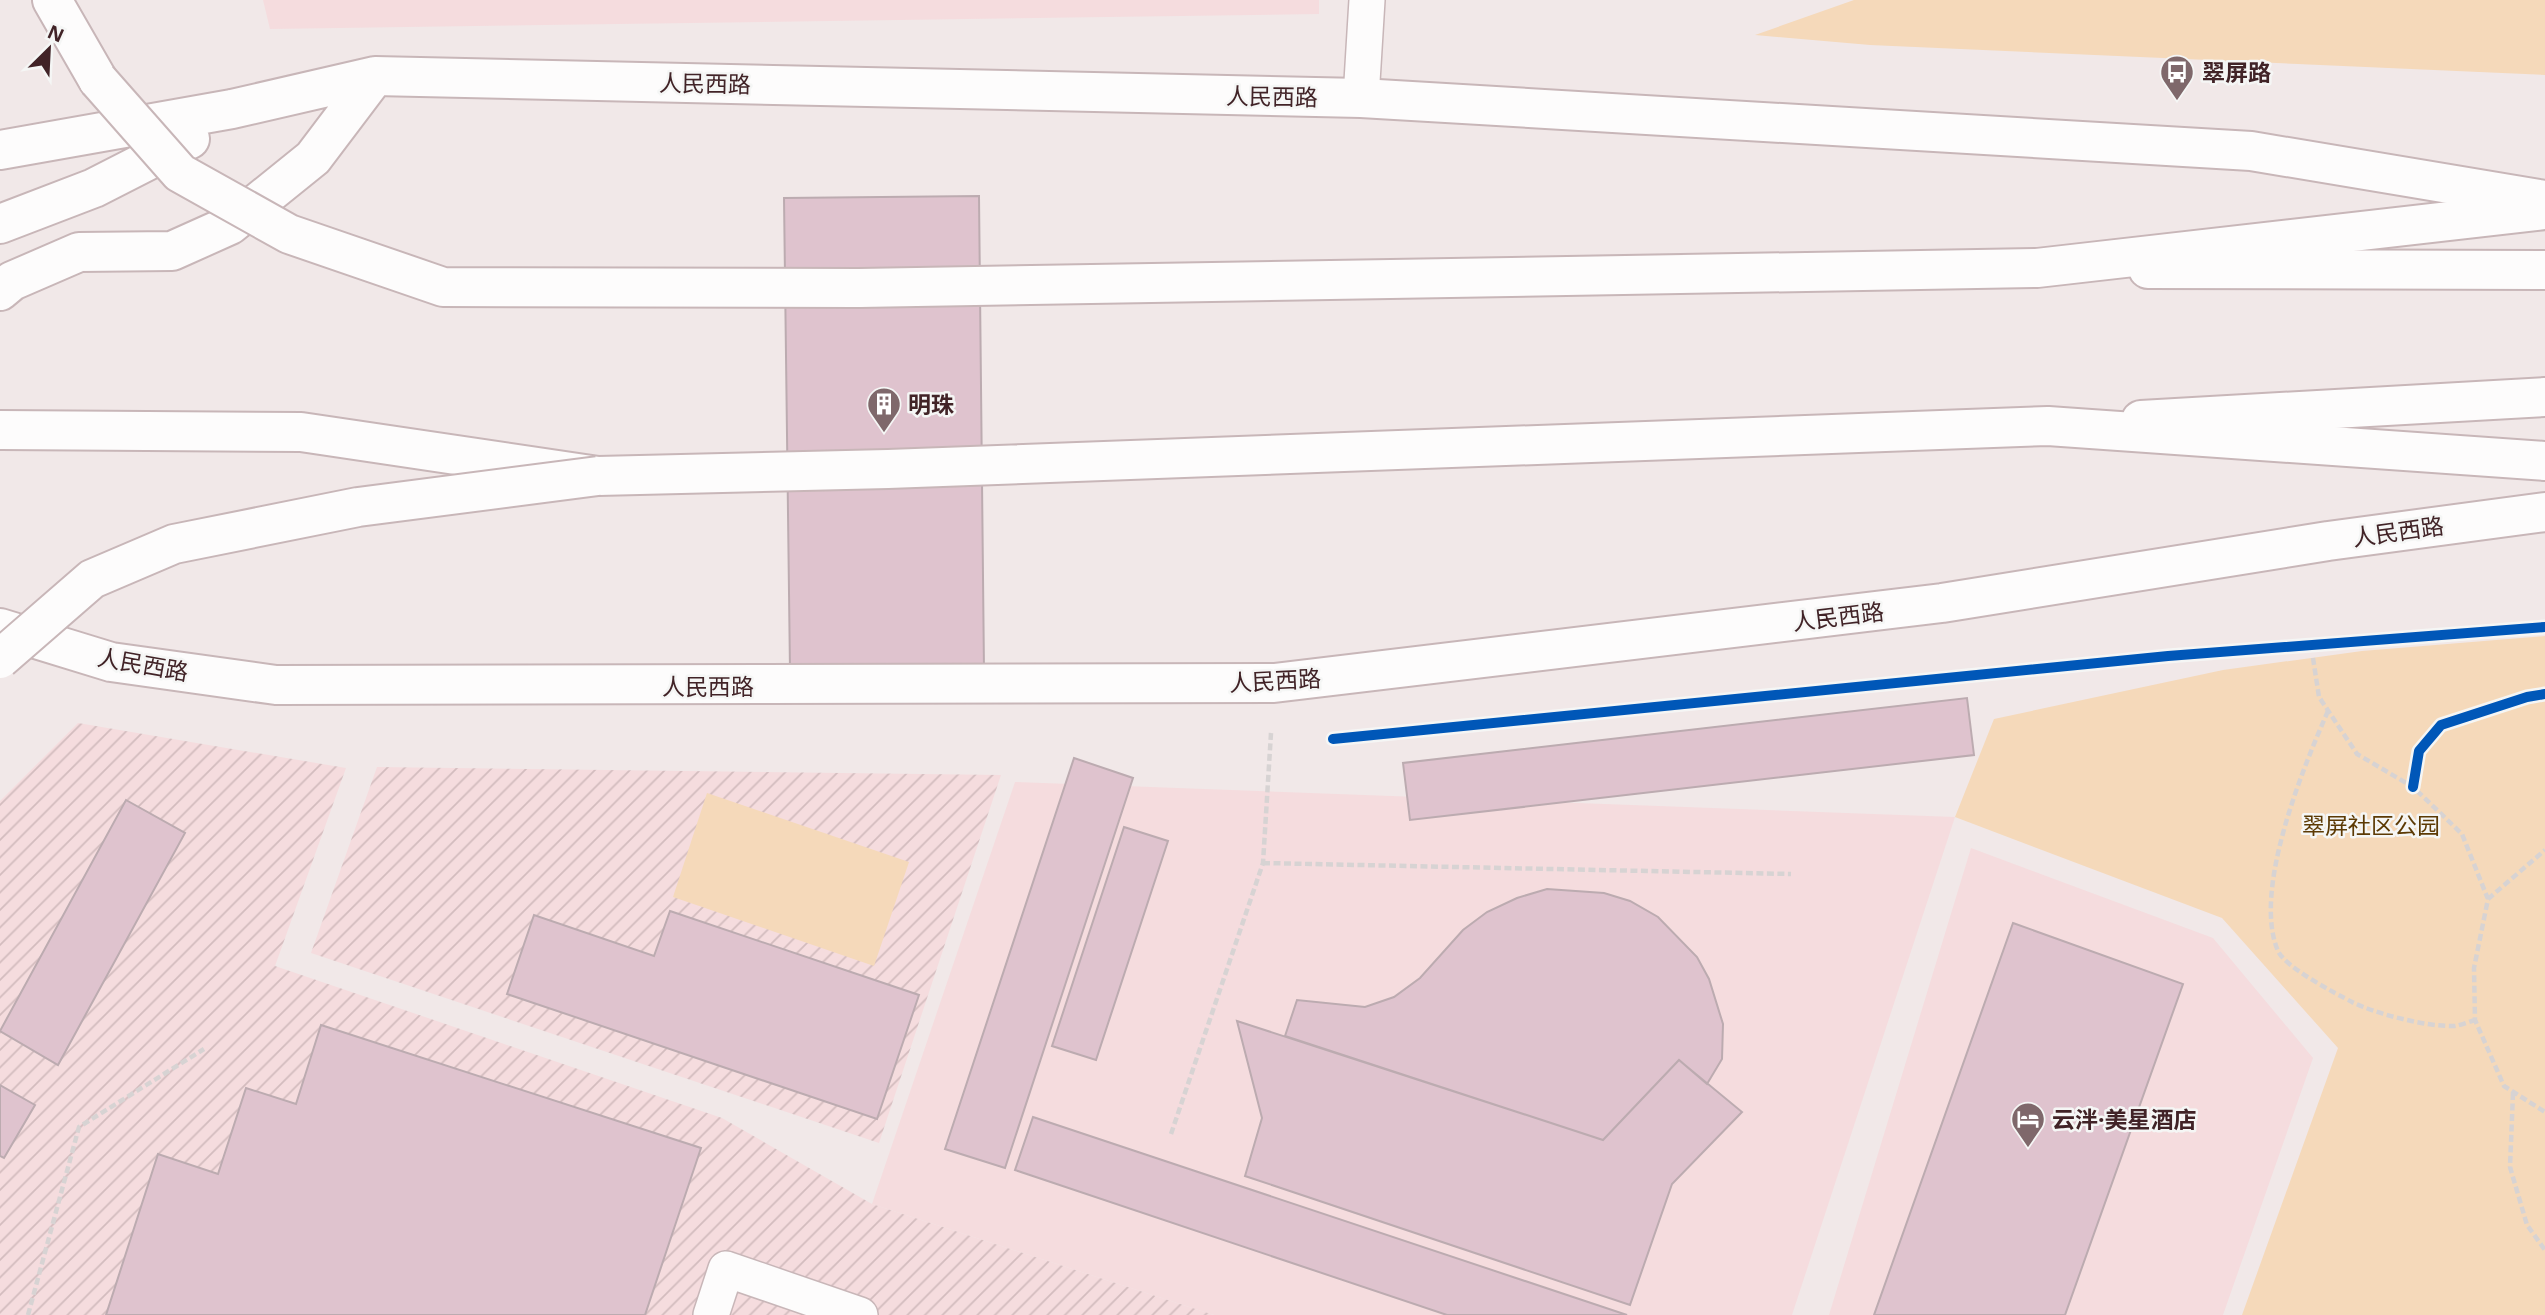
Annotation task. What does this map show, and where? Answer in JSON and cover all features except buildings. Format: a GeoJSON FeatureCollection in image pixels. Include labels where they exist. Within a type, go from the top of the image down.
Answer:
{"type":"FeatureCollection","features":[{"type":"Feature","properties":{"kind":"main road"},"geometry":{"type":"LineString","coordinates":[[52,0],[98,80],[180,173],[289,234],[443,287],[859,288],[2037,268],[2545,270]]}},
{"type":"Feature","properties":{"kind":"main road"},"geometry":{"type":"LineString","coordinates":[[83,0],[98,80]]}},
{"type":"Feature","properties":{"kind":"main road"},"geometry":{"type":"LineString","coordinates":[[0,291],[12,281],[79,252],[172,251],[230,225],[313,158],[375,76]]}},
{"type":"Feature","properties":{"kind":"main road","name":"人民西路"},"geometry":{"type":"LineString","coordinates":[[0,150],[232,109],[375,76],[1361,98],[2252,151],[2545,200]]}},
{"type":"Feature","properties":{"kind":"main road"},"geometry":{"type":"LineString","coordinates":[[0,225],[94,188],[180,146],[232,109]]}},
{"type":"Feature","properties":{"kind":"main road"},"geometry":{"type":"LineString","coordinates":[[2037,268],[2545,210]]}},
{"type":"Feature","properties":{"kind":"main road"},"geometry":{"type":"LineString","coordinates":[[0,659],[92,579],[174,544],[358,507],[598,476],[888,469],[2048,426],[2545,397]]}},
{"type":"Feature","properties":{"kind":"main road"},"geometry":{"type":"LineString","coordinates":[[2048,426],[2545,461]]}},
{"type":"Feature","properties":{"kind":"main road"},"geometry":{"type":"LineString","coordinates":[[0,430],[301,432],[598,476]]}},
{"type":"Feature","properties":{"kind":"main road","name":"人民西路"},"geometry":{"type":"LineString","coordinates":[[0,628],[111,662],[276,685],[1274,683],[1942,603],[2328,541],[2545,512]]}},
{"type":"Feature","properties":{"kind":"main road"},"geometry":{"type":"LineString","coordinates":[[0,599],[111,662]]}},
{"type":"Feature","properties":{"kind":"lane"},"geometry":{"type":"LineString","coordinates":[[1361,98],[1367,0]]}},
{"type":"Feature","properties":{"kind":"lane"},"geometry":{"type":"LineString","coordinates":[[711,1315],[726,1269],[860,1315]]}},
{"type":"Feature","properties":{"kind":"path"},"geometry":{"type":"LineString","coordinates":[[2313,658],[2319,696],[2357,754],[2413,787],[2462,834],[2488,899],[2474,968],[2475,1020],[2504,1086],[2545,1112]]}},
{"type":"Feature","properties":{"kind":"path"},"geometry":{"type":"LineString","coordinates":[[1171,1134],[1263,863],[1274,683]]}},
{"type":"Feature","properties":{"kind":"path"},"geometry":{"type":"LineString","coordinates":[[2328,710],[2309,753],[2273,874],[2269,907],[2279,952],[2315,982],[2366,1009],[2455,1026],[2475,1020]]}},
{"type":"Feature","properties":{"kind":"path"},"geometry":{"type":"LineString","coordinates":[[2413,787],[2415,775]]}},
{"type":"Feature","properties":{"kind":"path"},"geometry":{"type":"LineString","coordinates":[[2488,899],[2545,850]]}},
{"type":"Feature","properties":{"kind":"path"},"geometry":{"type":"LineString","coordinates":[[1263,863],[1791,874]]}},
{"type":"Feature","properties":{"kind":"path"},"geometry":{"type":"LineString","coordinates":[[28,1315],[79,1127],[204,1049]]}},
{"type":"Feature","properties":{"kind":"path"},"geometry":{"type":"LineString","coordinates":[[2513,1093],[2510,1167],[2527,1225],[2545,1250]]}},
{"type":"Feature","properties":{"kind":"shaded area"},"geometry":{"type":"Polygon","coordinates":[[[263,0],[1319,0],[1319,14],[270,29],[263,0]]]}},
{"type":"Feature","properties":{"kind":"shaded area"},"geometry":{"type":"Polygon","coordinates":[[[78,723],[346,768],[275,966],[722,1118],[872,1204],[1214,1315],[0,1315],[0,801],[78,723]]]}},
{"type":"Feature","properties":{"kind":"shaded area"},"geometry":{"type":"Polygon","coordinates":[[[377,767],[1001,775],[879,1143],[311,953],[377,767]]]}},
{"type":"Feature","properties":{"kind":"shaded area"},"geometry":{"type":"Polygon","coordinates":[[[1015,782],[1955,817],[1792,1315],[1214,1315],[872,1204],[1015,782]]]}},
{"type":"Feature","properties":{"kind":"shaded area"},"geometry":{"type":"Polygon","coordinates":[[[1971,848],[2213,938],[2313,1058],[2223,1315],[1829,1315],[1971,848]]]}},
{"type":"Feature","properties":{"kind":"green space"},"geometry":{"type":"Polygon","coordinates":[[[1854,0],[2545,0],[2545,75],[1870,45],[1755,35],[1854,0]]]}},
{"type":"Feature","properties":{"kind":"green space","name":"翠屏社区公园"},"geometry":{"type":"Polygon","coordinates":[[[2545,636],[2545,1315],[2242,1315],[2338,1048],[2222,918],[1955,817],[1994,719],[2223,670],[2362,651],[2545,636]]]}},
{"type":"Feature","properties":{"kind":"green space"},"geometry":{"type":"Polygon","coordinates":[[[707,793],[909,862],[874,966],[673,897],[707,793]]]}},
{"type":"Feature","properties":{"kind":"cycle path"},"geometry":{"type":"LineString","coordinates":[[1333,739],[2168,656],[2545,627]]}},
{"type":"Feature","properties":{"kind":"cycle path"},"geometry":{"type":"LineString","coordinates":[[2413,787],[2419,751],[2441,725],[2527,697],[2545,694]]}},
{"type":"Feature","properties":{"kind":"place","name":"翠屏路"},"geometry":{"type":"Point","coordinates":[2177,102]}},
{"type":"Feature","properties":{"kind":"place","name":"明珠"},"geometry":{"type":"Point","coordinates":[884,434]}},
{"type":"Feature","properties":{"kind":"place","name":"云泮·美星酒店"},"geometry":{"type":"Point","coordinates":[2028,1149]}}]}
